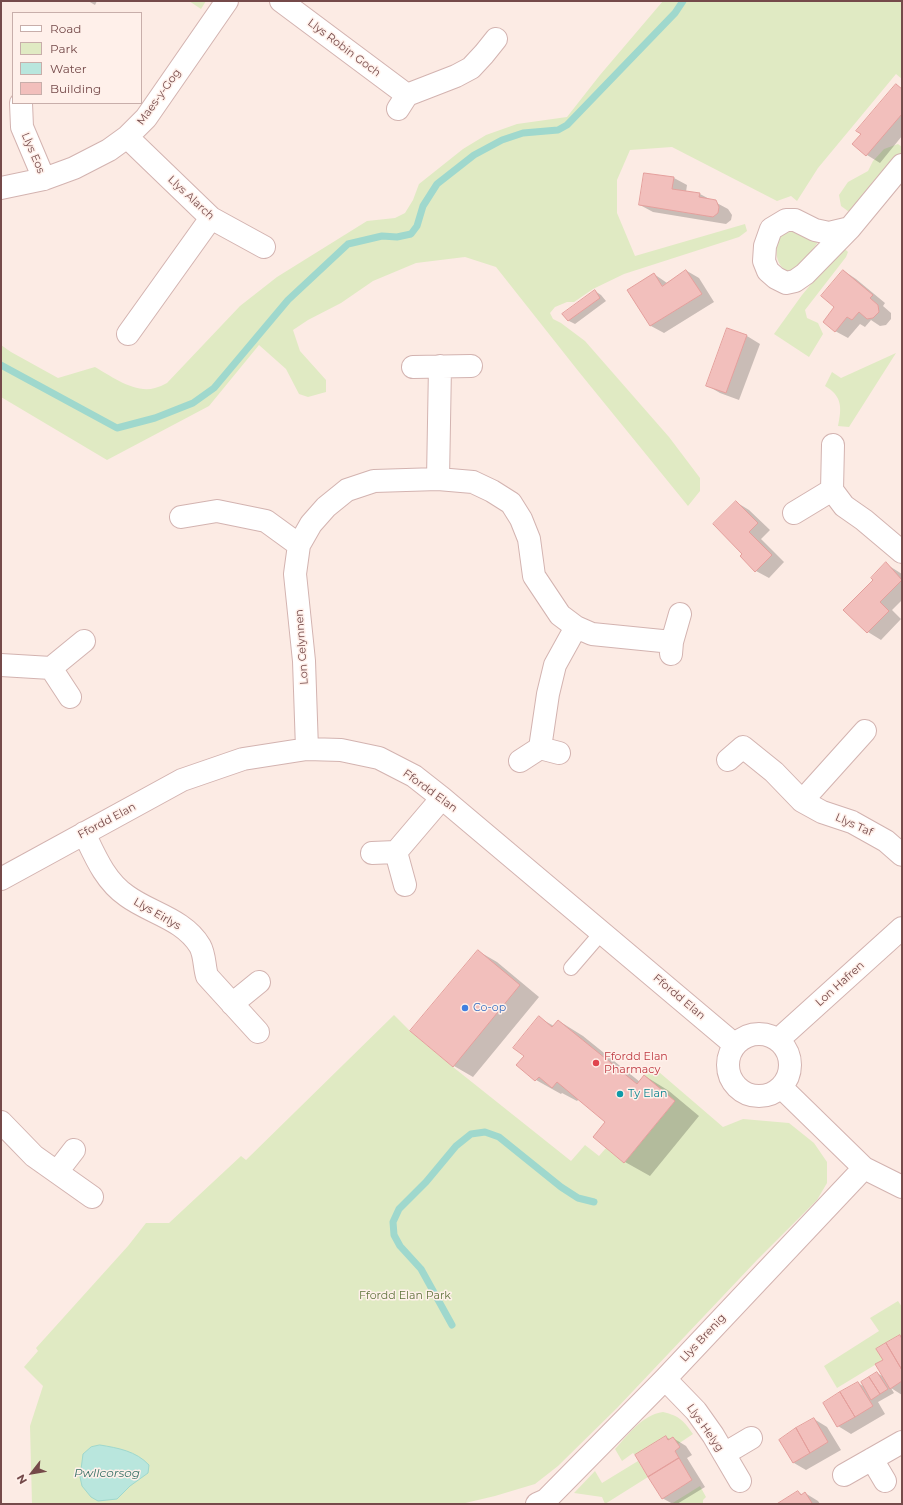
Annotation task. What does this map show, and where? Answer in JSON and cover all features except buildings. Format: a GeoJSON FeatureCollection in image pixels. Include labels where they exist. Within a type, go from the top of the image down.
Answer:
{"type":"FeatureCollection","features":[{"type":"Feature","properties":{"kind":"street","name":"Maes-y-Gog"},"geometry":{"type":"LineString","coordinates":[[1,188],[44,179],[74,168],[128,137],[146,118],[226,1]]}},
{"type":"Feature","properties":{"kind":"street","name":"Llys Robin Goch"},"geometry":{"type":"LineString","coordinates":[[281,1],[402,102],[470,68],[496,39]]}},
{"type":"Feature","properties":{"kind":"street","name":"Llys Eos"},"geometry":{"type":"LineString","coordinates":[[21,104],[22,127],[44,179]]}},
{"type":"Feature","properties":{"kind":"street","name":"Llys Alarch"},"geometry":{"type":"LineString","coordinates":[[128,137],[212,218],[264,247]]}},
{"type":"Feature","properties":{"kind":"street"},"geometry":{"type":"LineString","coordinates":[[850,228],[902,165]]}},
{"type":"Feature","properties":{"kind":"street"},"geometry":{"type":"LineString","coordinates":[[128,334],[212,218]]}},
{"type":"Feature","properties":{"kind":"street"},"geometry":{"type":"LineString","coordinates":[[438,479],[440,366]]}},
{"type":"Feature","properties":{"kind":"street"},"geometry":{"type":"LineString","coordinates":[[413,367],[471,366]]}},
{"type":"Feature","properties":{"kind":"street"},"geometry":{"type":"LineString","coordinates":[[833,445],[832,490],[844,506],[864,520],[902,552]]}},
{"type":"Feature","properties":{"kind":"street","name":"Lon Celynnen"},"geometry":{"type":"LineString","coordinates":[[307,749],[304,660],[295,574],[299,546],[311,524],[326,507],[347,490],[374,481],[438,479],[473,482],[492,491],[511,503],[521,519],[529,539],[534,576],[560,615],[576,627],[592,634],[672,648],[680,614]]}},
{"type":"Feature","properties":{"kind":"street"},"geometry":{"type":"LineString","coordinates":[[794,513],[832,490]]}},
{"type":"Feature","properties":{"kind":"street"},"geometry":{"type":"LineString","coordinates":[[182,517],[217,511],[266,521],[299,546]]}},
{"type":"Feature","properties":{"kind":"street"},"geometry":{"type":"LineString","coordinates":[[520,761],[550,750],[548,694],[556,665],[576,627]]}},
{"type":"Feature","properties":{"kind":"street"},"geometry":{"type":"LineString","coordinates":[[1,665],[51,668],[84,641]]}},
{"type":"Feature","properties":{"kind":"street"},"geometry":{"type":"LineString","coordinates":[[51,668],[70,697]]}},
{"type":"Feature","properties":{"kind":"street"},"geometry":{"type":"LineString","coordinates":[[802,801],[865,731]]}},
{"type":"Feature","properties":{"kind":"street","name":"Llys Taf"},"geometry":{"type":"LineString","coordinates":[[728,760],[743,747],[774,772],[802,801],[822,812],[852,822],[886,841],[902,855]]}},
{"type":"Feature","properties":{"kind":"street","name":"Ffordd Elan"},"geometry":{"type":"LineString","coordinates":[[1,879],[182,780],[243,759],[307,749],[341,750],[379,758],[414,776],[442,798],[735,1044]]}},
{"type":"Feature","properties":{"kind":"street"},"geometry":{"type":"LineString","coordinates":[[372,853],[396,852],[442,798]]}},
{"type":"Feature","properties":{"kind":"street","name":"Llys Eirlys"},"geometry":{"type":"LineString","coordinates":[[84,833],[102,869],[125,895],[140,905],[165,916],[191,935],[200,946],[203,954],[204,968],[208,976],[258,1032]]}},
{"type":"Feature","properties":{"kind":"street"},"geometry":{"type":"LineString","coordinates":[[396,852],[405,886]]}},
{"type":"Feature","properties":{"kind":"street","name":"Lon Hafren"},"geometry":{"type":"LineString","coordinates":[[778,1040],[902,928]]}},
{"type":"Feature","properties":{"kind":"street"},"geometry":{"type":"LineString","coordinates":[[232,1004],[259,982]]}},
{"type":"Feature","properties":{"kind":"street"},"geometry":{"type":"LineString","coordinates":[[760,1033],[770,1035],[778,1040],[786,1048],[790,1068],[787,1078],[781,1087],[764,1096],[754,1096],[745,1093],[737,1087],[728,1071],[727,1062],[735,1044],[742,1038],[751,1034],[760,1033]]}},
{"type":"Feature","properties":{"kind":"street"},"geometry":{"type":"LineString","coordinates":[[781,1087],[864,1168],[902,1187]]}},
{"type":"Feature","properties":{"kind":"street"},"geometry":{"type":"LineString","coordinates":[[1,1122],[34,1156],[92,1197]]}},
{"type":"Feature","properties":{"kind":"street"},"geometry":{"type":"LineString","coordinates":[[57,1172],[74,1150]]}},
{"type":"Feature","properties":{"kind":"street","name":"Llys Brenig"},"geometry":{"type":"LineString","coordinates":[[537,1504],[546,1500],[665,1379],[864,1168]]}},
{"type":"Feature","properties":{"kind":"street","name":"Llys Helyg"},"geometry":{"type":"LineString","coordinates":[[665,1379],[696,1411],[740,1481]]}},
{"type":"Feature","properties":{"kind":"street"},"geometry":{"type":"LineString","coordinates":[[724,1454],[751,1438]]}},
{"type":"Feature","properties":{"kind":"street"},"geometry":{"type":"LineString","coordinates":[[844,1475],[902,1442]]}},
{"type":"Feature","properties":{"kind":"street"},"geometry":{"type":"LineString","coordinates":[[872,1459],[885,1481]]}},
{"type":"Feature","properties":{"kind":"lane"},"geometry":{"type":"LineString","coordinates":[[571,968],[602,932]]}},
{"type":"Feature","properties":{"kind":"green space"},"geometry":{"type":"Polygon","coordinates":[[[189,1],[206,1],[201,9],[189,1]]]}},
{"type":"Feature","properties":{"kind":"green space"},"geometry":{"type":"Polygon","coordinates":[[[663,1],[902,1],[902,79],[896,74],[818,168],[797,201],[791,196],[777,201],[672,147],[630,150],[617,180],[617,213],[635,256],[745,224],[747,231],[739,237],[624,274],[593,289],[574,302],[567,302],[555,307],[550,313],[553,319],[561,323],[585,341],[669,437],[700,478],[700,491],[688,506],[496,267],[465,257],[416,263],[373,281],[341,303],[308,320],[293,330],[300,351],[326,380],[326,392],[308,397],[299,394],[286,369],[259,345],[209,406],[107,460],[1,397],[1,345],[58,378],[95,367],[124,383],[139,389],[160,387],[167,383],[240,306],[277,277],[367,221],[395,218],[405,213],[413,200],[419,184],[463,149],[486,135],[517,124],[567,117],[600,75],[663,1]]]}},
{"type":"Feature","properties":{"kind":"green space"},"geometry":{"type":"Polygon","coordinates":[[[898,144],[902,147],[902,156],[852,214],[841,206],[839,195],[848,182],[868,171],[873,161],[884,149],[898,144]]]}},
{"type":"Feature","properties":{"kind":"green space"},"geometry":{"type":"Polygon","coordinates":[[[793,231],[818,242],[797,267],[787,272],[780,264],[777,249],[779,239],[782,234],[793,231]]]}},
{"type":"Feature","properties":{"kind":"green space"},"geometry":{"type":"Polygon","coordinates":[[[845,249],[848,252],[846,257],[805,310],[807,318],[818,323],[823,334],[809,357],[774,334],[802,295],[831,260],[840,250],[845,249]]]}},
{"type":"Feature","properties":{"kind":"green space"},"geometry":{"type":"Polygon","coordinates":[[[896,353],[849,427],[838,426],[840,408],[838,398],[825,386],[832,372],[841,378],[896,353]]]}},
{"type":"Feature","properties":{"kind":"green space","name":"Ffordd Elan Park"},"geometry":{"type":"Polygon","coordinates":[[[394,1015],[410,1031],[453,1067],[571,1161],[585,1145],[599,1156],[606,1148],[624,1163],[675,1101],[644,1075],[652,1066],[723,1127],[743,1119],[789,1123],[814,1143],[827,1162],[827,1183],[817,1200],[757,1260],[617,1408],[558,1466],[535,1484],[461,1504],[32,1504],[30,1426],[43,1386],[24,1367],[38,1351],[36,1348],[128,1246],[146,1223],[169,1223],[241,1156],[246,1160],[394,1015]]]}},
{"type":"Feature","properties":{"kind":"green space"},"geometry":{"type":"Polygon","coordinates":[[[898,1301],[902,1307],[902,1339],[899,1335],[876,1349],[883,1360],[837,1388],[824,1366],[879,1331],[870,1318],[898,1301]]]}},
{"type":"Feature","properties":{"kind":"green space"},"geometry":{"type":"Polygon","coordinates":[[[663,1412],[674,1415],[681,1420],[693,1434],[678,1444],[668,1440],[666,1436],[635,1455],[633,1453],[622,1461],[615,1449],[642,1421],[655,1414],[663,1412]]]}},
{"type":"Feature","properties":{"kind":"green space"},"geometry":{"type":"Polygon","coordinates":[[[638,1461],[648,1477],[605,1504],[602,1497],[574,1493],[595,1471],[602,1483],[638,1461]]]}},
{"type":"Feature","properties":{"kind":"green space"},"geometry":{"type":"Polygon","coordinates":[[[700,1486],[706,1497],[703,1500],[703,1504],[671,1504],[700,1486]]]}},
{"type":"Feature","properties":{"kind":"water","name":"Pwllcorsog"},"geometry":{"type":"Polygon","coordinates":[[[100,1445],[133,1453],[149,1465],[148,1473],[130,1486],[117,1499],[98,1501],[91,1497],[82,1486],[80,1477],[83,1454],[91,1447],[100,1445]]]}},
{"type":"Feature","properties":{"kind":"waterway"},"geometry":{"type":"LineString","coordinates":[[1,365],[117,428],[155,418],[193,403],[214,388],[288,300],[348,244],[382,236],[397,237],[411,234],[417,226],[423,206],[437,184],[474,155],[502,140],[523,133],[558,130],[567,125],[675,13],[683,1]]}},
{"type":"Feature","properties":{"kind":"waterway"},"geometry":{"type":"LineString","coordinates":[[452,1325],[421,1269],[400,1246],[394,1235],[393,1222],[399,1209],[426,1182],[456,1146],[471,1134],[485,1132],[499,1137],[561,1187],[578,1198],[594,1202]]}},
{"type":"Feature","properties":{"kind":"place","name":"Co-op"},"geometry":{"type":"Point","coordinates":[465,1008]}},
{"type":"Feature","properties":{"kind":"place","name":"Ffordd Elan Pharmacy"},"geometry":{"type":"Point","coordinates":[596,1063]}},
{"type":"Feature","properties":{"kind":"place","name":"Ty Elan"},"geometry":{"type":"Point","coordinates":[620,1094]}}]}
